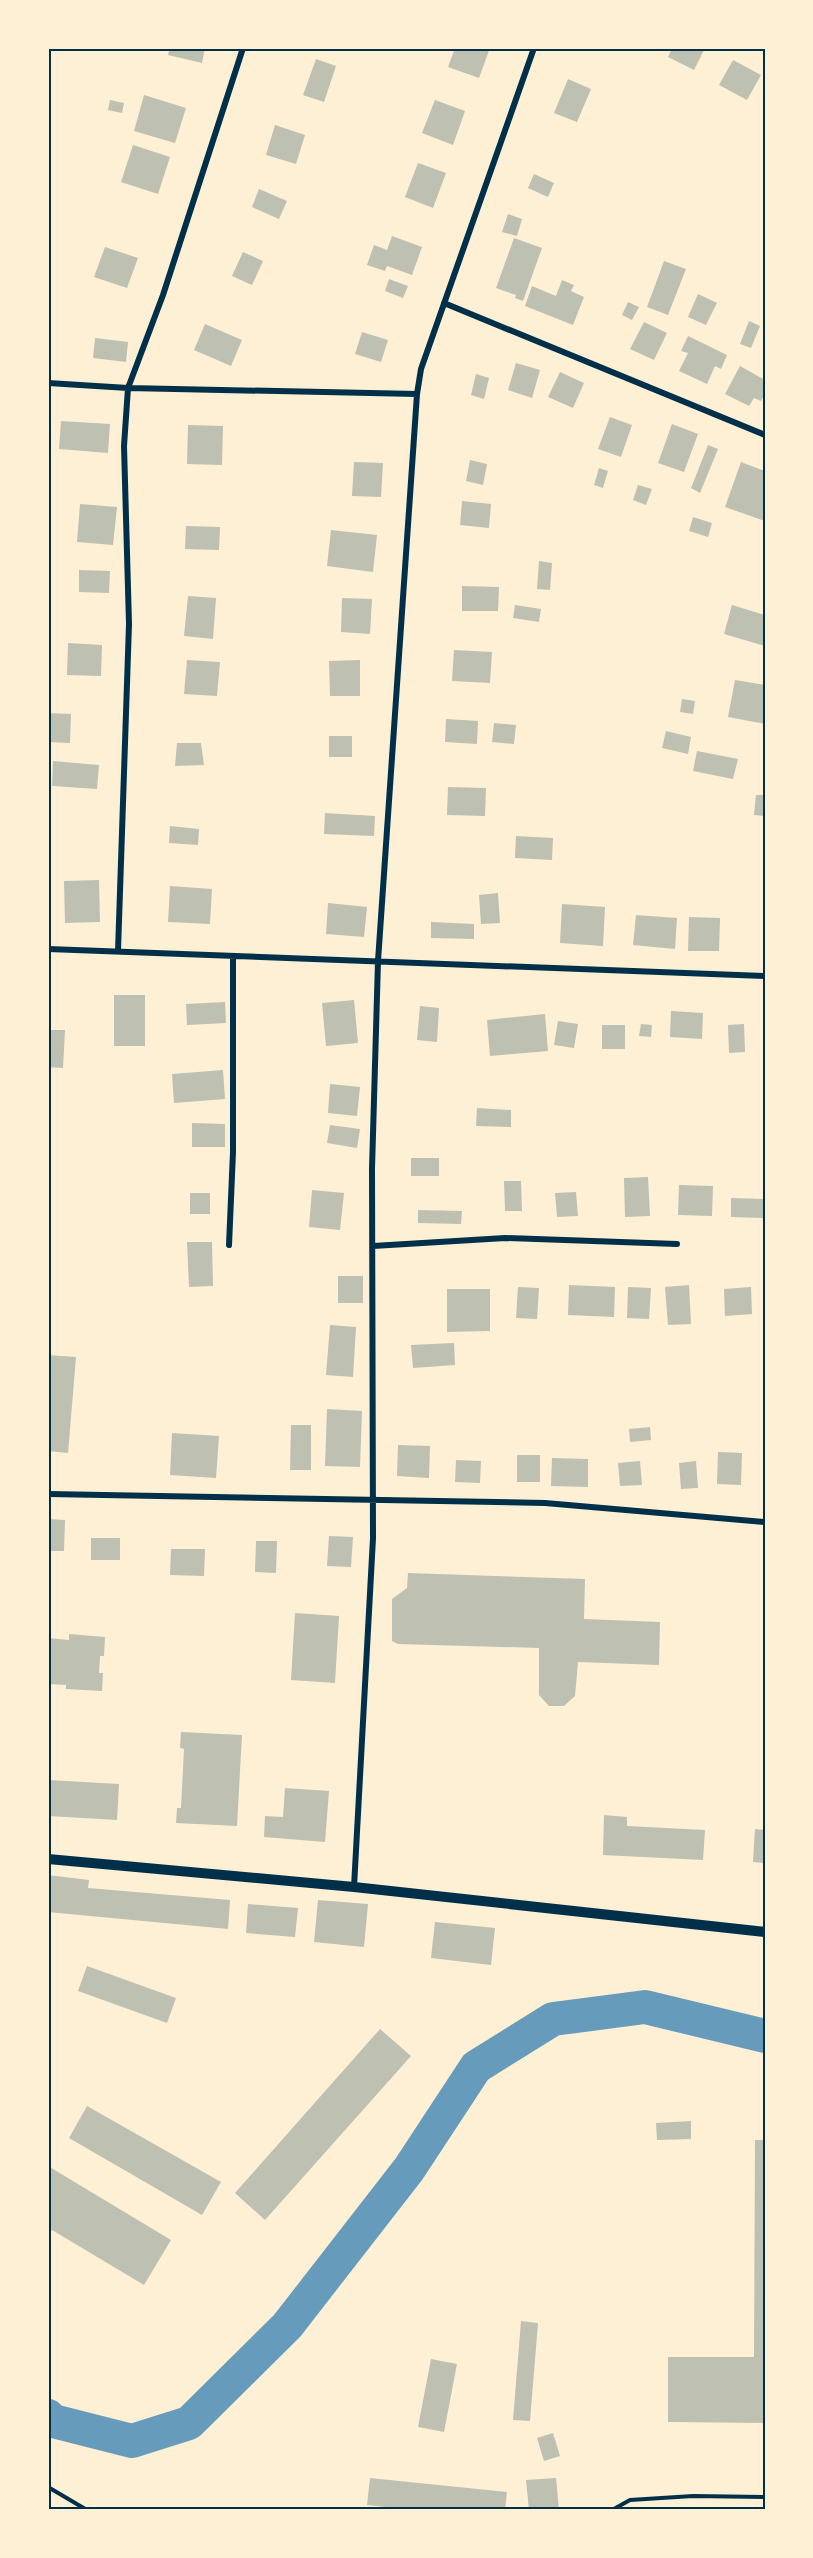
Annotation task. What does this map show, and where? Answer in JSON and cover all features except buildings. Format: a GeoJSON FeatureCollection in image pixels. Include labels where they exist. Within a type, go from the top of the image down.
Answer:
{"type":"FeatureCollection","features":[{"type":"Feature","properties":{"kind":"street"},"geometry":{"type":"LineString","coordinates":[[118,951],[129,624],[124,446],[128,388],[163,295],[243,48]]}},
{"type":"Feature","properties":{"kind":"street"},"geometry":{"type":"LineString","coordinates":[[354,1887],[373,1501],[373,1246],[378,961],[417,394],[421,369],[534,48]]}},
{"type":"Feature","properties":{"kind":"street"},"geometry":{"type":"LineString","coordinates":[[444,303],[765,435]]}},
{"type":"Feature","properties":{"kind":"street"},"geometry":{"type":"LineString","coordinates":[[48,383],[128,388],[417,394]]}},
{"type":"Feature","properties":{"kind":"street"},"geometry":{"type":"LineString","coordinates":[[48,949],[765,976]]}},
{"type":"Feature","properties":{"kind":"street"},"geometry":{"type":"LineString","coordinates":[[229,1245],[233,1152],[233,956]]}},
{"type":"Feature","properties":{"kind":"street"},"geometry":{"type":"LineString","coordinates":[[373,1246],[505,1238],[677,1244]]}},
{"type":"Feature","properties":{"kind":"street"},"geometry":{"type":"LineString","coordinates":[[48,1494],[545,1503],[765,1522]]}},
{"type":"Feature","properties":{"kind":"street"},"geometry":{"type":"LineString","coordinates":[[48,1859],[354,1887],[765,1932]]}},
{"type":"Feature","properties":{"kind":"path"},"geometry":{"type":"LineString","coordinates":[[48,2487],[87,2510]]}},
{"type":"Feature","properties":{"kind":"path"},"geometry":{"type":"LineString","coordinates":[[612,2510],[630,2500],[693,2496],[765,2497]]}},
{"type":"Feature","properties":{"kind":"waterway"},"geometry":{"type":"LineString","coordinates":[[48,2416],[53,2421],[132,2441],[189,2423],[287,2326],[409,2169],[476,2067],[553,2019],[645,2007],[765,2036]]}}]}
